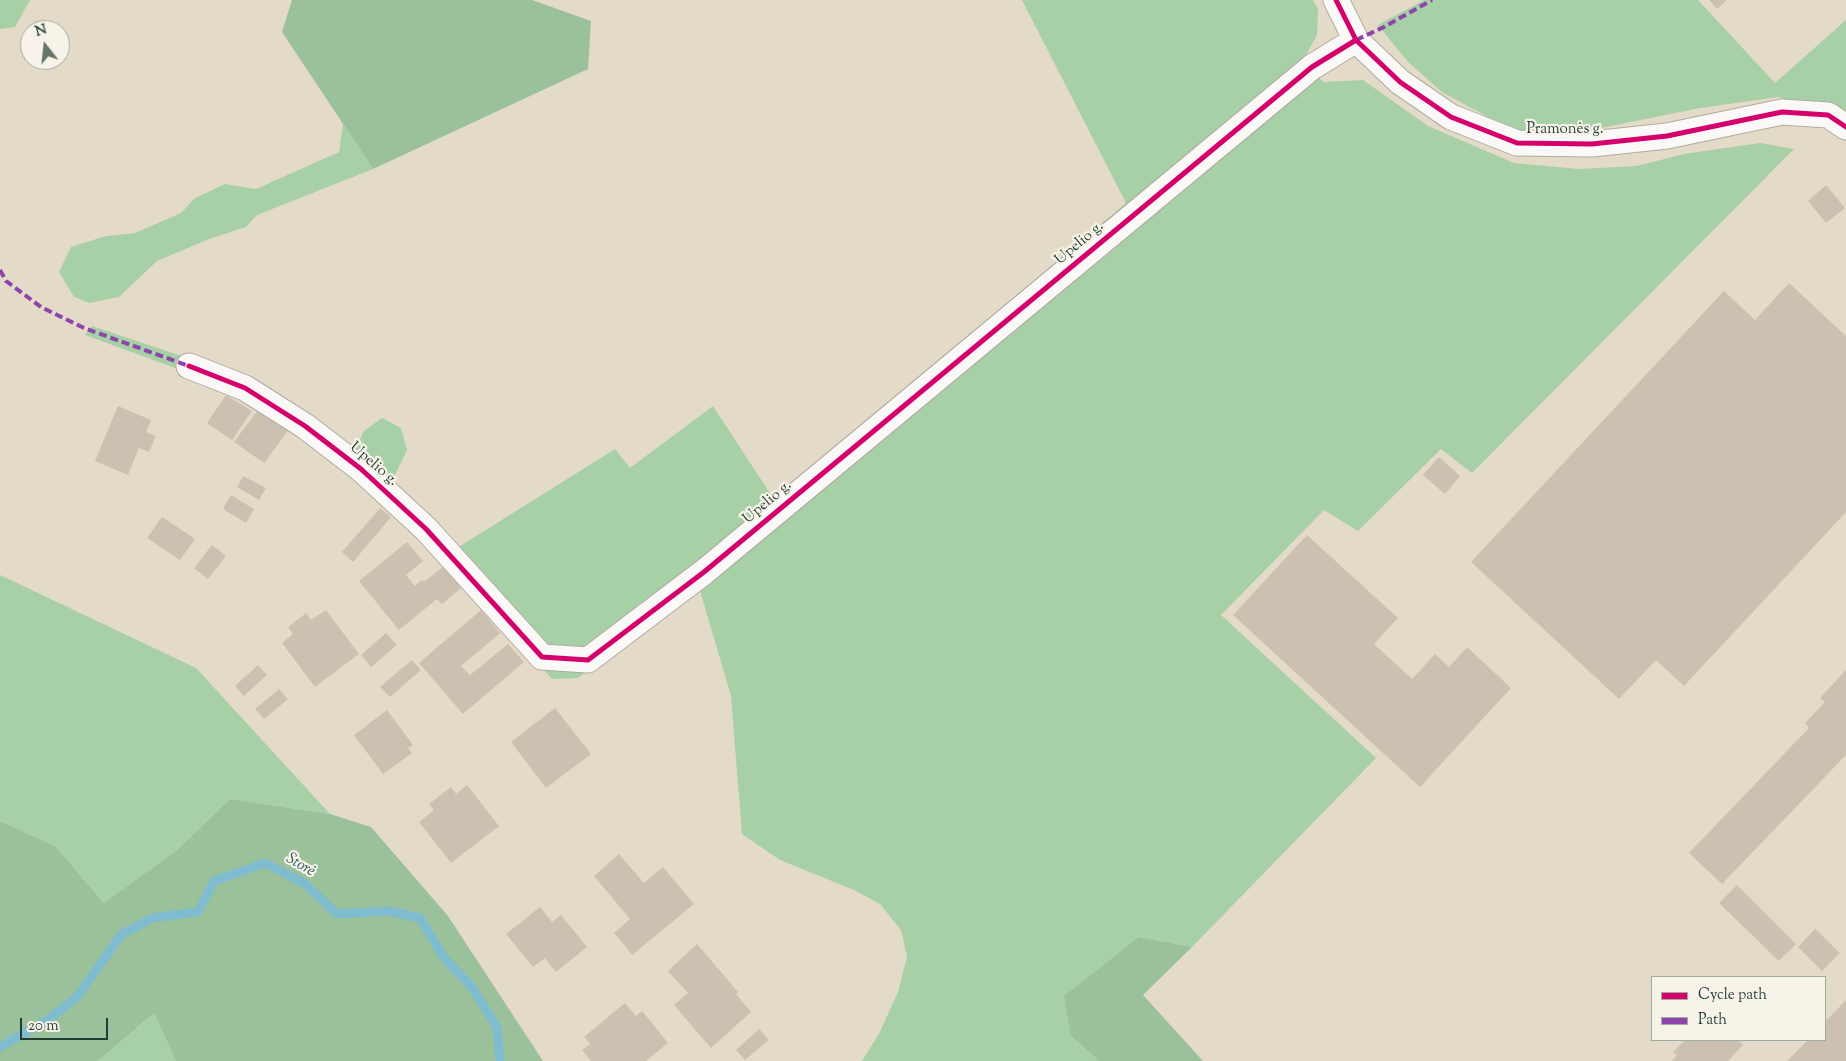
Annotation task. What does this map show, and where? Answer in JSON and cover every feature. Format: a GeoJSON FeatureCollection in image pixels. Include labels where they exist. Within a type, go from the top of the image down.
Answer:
{"type":"FeatureCollection","features":[{"type":"Feature","properties":{"kind":"street","name":"Pramonės g."},"geometry":{"type":"LineString","coordinates":[[1336,0],[1356,40],[1400,82],[1451,117],[1517,143],[1592,144],[1667,136],[1782,112],[1828,115],[1846,127]]}},
{"type":"Feature","properties":{"kind":"street","name":"Upelio g."},"geometry":{"type":"LineString","coordinates":[[189,366],[245,388],[305,426],[361,469],[426,529],[542,657],[588,660],[704,572],[1312,67],[1356,40]]}},
{"type":"Feature","properties":{"kind":"green space"},"geometry":{"type":"Polygon","coordinates":[[[0,0],[30,0],[15,27],[0,29],[0,0]]]}},
{"type":"Feature","properties":{"kind":"green space"},"geometry":{"type":"Polygon","coordinates":[[[292,0],[532,0],[591,21],[588,69],[373,169],[282,32],[292,0]]]}},
{"type":"Feature","properties":{"kind":"green space"},"geometry":{"type":"Polygon","coordinates":[[[1022,0],[1313,0],[1318,9],[1317,35],[1301,64],[1324,82],[1363,80],[1428,126],[1514,163],[1579,169],[1637,166],[1684,154],[1760,143],[1794,149],[1472,473],[1441,449],[1358,531],[1324,510],[1221,615],[1376,758],[1192,947],[1139,937],[1071,1036],[1099,1061],[862,1061],[879,1034],[898,992],[907,957],[901,930],[880,904],[854,890],[780,860],[742,834],[731,696],[699,587],[578,678],[552,679],[413,522],[241,392],[85,335],[92,326],[253,380],[352,456],[364,431],[382,418],[401,428],[407,450],[392,481],[454,550],[615,449],[630,468],[713,406],[775,501],[1126,203],[1022,0]]]}},
{"type":"Feature","properties":{"kind":"green space"},"geometry":{"type":"Polygon","coordinates":[[[1424,0],[1698,0],[1775,83],[1846,20],[1846,127],[1828,115],[1778,97],[1700,108],[1571,134],[1520,130],[1490,118],[1442,92],[1408,62],[1378,25],[1424,0]]]}},
{"type":"Feature","properties":{"kind":"green space"},"geometry":{"type":"Polygon","coordinates":[[[343,124],[373,169],[257,215],[246,227],[209,239],[157,261],[119,297],[89,303],[74,297],[59,272],[71,247],[106,236],[135,233],[181,213],[195,198],[225,184],[256,189],[339,152],[343,124]]]}},
{"type":"Feature","properties":{"kind":"green space"},"geometry":{"type":"Polygon","coordinates":[[[0,575],[196,668],[330,814],[230,799],[178,849],[104,903],[55,846],[0,821],[0,575]]]}},
{"type":"Feature","properties":{"kind":"green space"},"geometry":{"type":"Polygon","coordinates":[[[230,799],[330,814],[371,827],[448,916],[543,1061],[176,1061],[154,1013],[98,1061],[0,1061],[0,821],[55,846],[104,903],[178,849],[230,799]]]}},
{"type":"Feature","properties":{"kind":"green space"},"geometry":{"type":"Polygon","coordinates":[[[1139,937],[1192,947],[1143,995],[1203,1061],[1099,1061],[1071,1036],[1064,996],[1139,937]]]}},
{"type":"Feature","properties":{"kind":"green space"},"geometry":{"type":"Polygon","coordinates":[[[154,1013],[176,1061],[98,1061],[154,1013]]]}},
{"type":"Feature","properties":{"kind":"building"},"geometry":{"type":"Polygon","coordinates":[[[1709,0],[1727,0],[1717,9],[1709,0]]]}},
{"type":"Feature","properties":{"kind":"building"},"geometry":{"type":"Polygon","coordinates":[[[1826,185],[1845,208],[1826,223],[1808,201],[1826,185]]]}},
{"type":"Feature","properties":{"kind":"building"},"geometry":{"type":"Polygon","coordinates":[[[1789,283],[1846,336],[1846,512],[1684,686],[1656,660],[1619,699],[1471,562],[1724,291],[1755,320],[1789,283]]]}},
{"type":"Feature","properties":{"kind":"building"},"geometry":{"type":"Polygon","coordinates":[[[226,395],[252,411],[232,440],[207,423],[226,395]]]}},
{"type":"Feature","properties":{"kind":"building"},"geometry":{"type":"Polygon","coordinates":[[[118,406],[151,420],[146,432],[156,436],[149,452],[139,448],[128,475],[95,461],[118,406]]]}},
{"type":"Feature","properties":{"kind":"building"},"geometry":{"type":"Polygon","coordinates":[[[260,407],[290,428],[264,463],[234,442],[260,407]]]}},
{"type":"Feature","properties":{"kind":"building"},"geometry":{"type":"Polygon","coordinates":[[[1439,457],[1460,476],[1445,494],[1423,475],[1439,457]]]}},
{"type":"Feature","properties":{"kind":"building"},"geometry":{"type":"Polygon","coordinates":[[[243,476],[266,488],[259,500],[237,487],[243,476]]]}},
{"type":"Feature","properties":{"kind":"building"},"geometry":{"type":"Polygon","coordinates":[[[231,495],[254,509],[246,523],[223,509],[231,495]]]}},
{"type":"Feature","properties":{"kind":"building"},"geometry":{"type":"Polygon","coordinates":[[[380,508],[391,517],[353,562],[342,552],[380,508]]]}},
{"type":"Feature","properties":{"kind":"building"},"geometry":{"type":"Polygon","coordinates":[[[162,517],[195,539],[180,560],[147,538],[162,517]]]}},
{"type":"Feature","properties":{"kind":"building"},"geometry":{"type":"Polygon","coordinates":[[[1307,535],[1398,618],[1374,644],[1412,679],[1435,654],[1449,667],[1467,647],[1511,688],[1420,787],[1233,615],[1307,535]]]}},
{"type":"Feature","properties":{"kind":"building"},"geometry":{"type":"Polygon","coordinates":[[[407,542],[423,561],[406,575],[415,586],[422,580],[424,582],[444,566],[461,588],[442,604],[437,599],[399,630],[359,581],[407,542]]]}},
{"type":"Feature","properties":{"kind":"building"},"geometry":{"type":"Polygon","coordinates":[[[212,545],[226,556],[208,579],[194,568],[212,545]]]}},
{"type":"Feature","properties":{"kind":"building"},"geometry":{"type":"Polygon","coordinates":[[[326,610],[359,654],[315,687],[282,643],[293,634],[288,627],[306,613],[311,620],[326,610]]]}},
{"type":"Feature","properties":{"kind":"building"},"geometry":{"type":"Polygon","coordinates":[[[481,610],[500,633],[461,666],[470,675],[508,644],[524,662],[463,714],[419,663],[481,610]]]}},
{"type":"Feature","properties":{"kind":"building"},"geometry":{"type":"Polygon","coordinates":[[[386,633],[397,645],[371,667],[361,655],[386,633]]]}},
{"type":"Feature","properties":{"kind":"building"},"geometry":{"type":"Polygon","coordinates":[[[412,660],[421,670],[390,697],[380,687],[412,660]]]}},
{"type":"Feature","properties":{"kind":"building"},"geometry":{"type":"Polygon","coordinates":[[[258,665],[267,675],[244,696],[235,686],[258,665]]]}},
{"type":"Feature","properties":{"kind":"building"},"geometry":{"type":"Polygon","coordinates":[[[1846,670],[1846,755],[1722,884],[1689,853],[1809,728],[1805,723],[1825,702],[1820,698],[1846,670]]]}},
{"type":"Feature","properties":{"kind":"building"},"geometry":{"type":"Polygon","coordinates":[[[279,689],[288,699],[264,719],[255,709],[279,689]]]}},
{"type":"Feature","properties":{"kind":"building"},"geometry":{"type":"Polygon","coordinates":[[[555,708],[591,754],[546,788],[511,742],[555,708]]]}},
{"type":"Feature","properties":{"kind":"building"},"geometry":{"type":"Polygon","coordinates":[[[387,710],[413,745],[408,748],[412,753],[383,774],[354,735],[387,710]]]}},
{"type":"Feature","properties":{"kind":"building"},"geometry":{"type":"Polygon","coordinates":[[[467,785],[499,826],[451,863],[419,822],[434,810],[429,804],[451,787],[456,794],[467,785]]]}},
{"type":"Feature","properties":{"kind":"building"},"geometry":{"type":"Polygon","coordinates":[[[619,854],[644,883],[663,867],[694,904],[632,955],[614,933],[630,919],[594,876],[619,854]]]}},
{"type":"Feature","properties":{"kind":"building"},"geometry":{"type":"Polygon","coordinates":[[[1737,885],[1796,944],[1779,961],[1719,903],[1737,885]]]}},
{"type":"Feature","properties":{"kind":"building"},"geometry":{"type":"Polygon","coordinates":[[[540,907],[552,922],[561,915],[587,947],[556,972],[545,958],[533,967],[506,934],[540,907]]]}},
{"type":"Feature","properties":{"kind":"building"},"geometry":{"type":"Polygon","coordinates":[[[1815,929],[1840,953],[1822,971],[1798,947],[1815,929]]]}},
{"type":"Feature","properties":{"kind":"building"},"geometry":{"type":"Polygon","coordinates":[[[697,944],[738,992],[736,994],[751,1012],[711,1048],[674,1005],[688,993],[668,971],[697,944]]]}},
{"type":"Feature","properties":{"kind":"building"},"geometry":{"type":"Polygon","coordinates":[[[1846,1000],[1846,1061],[1787,1061],[1807,1041],[1826,1041],[1826,1021],[1846,1000]]]}},
{"type":"Feature","properties":{"kind":"building"},"geometry":{"type":"Polygon","coordinates":[[[625,1003],[636,1016],[642,1011],[668,1043],[646,1061],[591,1061],[582,1050],[590,1044],[584,1037],[625,1003]]]}},
{"type":"Feature","properties":{"kind":"building"},"geometry":{"type":"Polygon","coordinates":[[[759,1029],[769,1040],[745,1060],[736,1050],[759,1029]]]}},
{"type":"Feature","properties":{"kind":"building"},"geometry":{"type":"Polygon","coordinates":[[[1684,1041],[1739,1041],[1743,1045],[1728,1061],[1672,1061],[1677,1055],[1673,1052],[1684,1041]]]}},
{"type":"Feature","properties":{"kind":"waterway","name":"Storė"},"geometry":{"type":"LineString","coordinates":[[0,1047],[46,1021],[77,997],[121,935],[152,918],[198,912],[214,881],[265,863],[304,883],[337,914],[388,911],[420,918],[444,958],[472,987],[497,1028],[500,1061]]}},
{"type":"Feature","properties":{"kind":"marked path"},"geometry":{"type":"LineString","coordinates":[[1356,40],[1384,27],[1432,0]]}},
{"type":"Feature","properties":{"kind":"marked path"},"geometry":{"type":"LineString","coordinates":[[0,270],[6,281],[41,307],[84,328],[189,366]]}},
{"type":"Feature","properties":{"kind":"cycle path"},"geometry":{"type":"LineString","coordinates":[[1336,0],[1356,40],[1400,82],[1451,117],[1517,143],[1592,144],[1667,136],[1782,112],[1828,115],[1846,127]]}},
{"type":"Feature","properties":{"kind":"cycle path"},"geometry":{"type":"LineString","coordinates":[[189,366],[245,388],[305,426],[361,469],[426,529],[542,657],[588,660],[704,572],[1312,67],[1356,40]]}}]}
